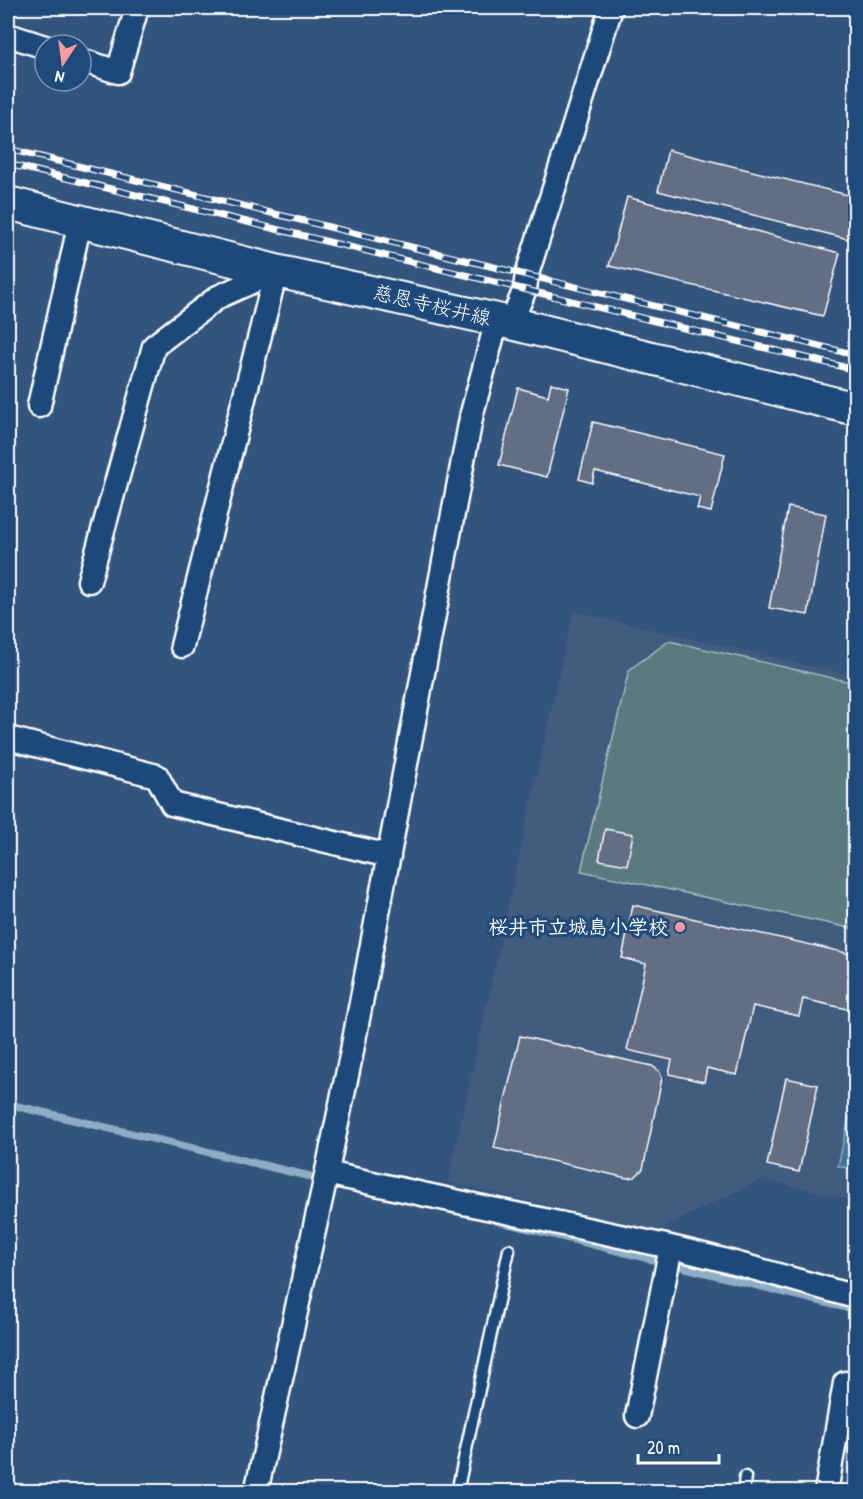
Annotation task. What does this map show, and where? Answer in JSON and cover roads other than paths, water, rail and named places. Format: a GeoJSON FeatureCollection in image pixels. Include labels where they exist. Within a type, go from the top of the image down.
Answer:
{"type":"FeatureCollection","features":[{"type":"Feature","properties":{"kind":"main road","name":"慈恩寺桜井線"},"geometry":{"type":"LineString","coordinates":[[8,202],[276,271],[504,322],[855,409]]}},
{"type":"Feature","properties":{"kind":"street"},"geometry":{"type":"LineString","coordinates":[[93,64],[118,72],[138,8]]}},
{"type":"Feature","properties":{"kind":"street"},"geometry":{"type":"LineString","coordinates":[[256,1491],[326,1176],[472,414],[504,322],[525,290],[527,274],[611,8]]}},
{"type":"Feature","properties":{"kind":"street"},"geometry":{"type":"LineString","coordinates":[[8,35],[33,43]]}},
{"type":"Feature","properties":{"kind":"street"},"geometry":{"type":"LineString","coordinates":[[39,406],[80,222]]}},
{"type":"Feature","properties":{"kind":"street"},"geometry":{"type":"LineString","coordinates":[[89,581],[154,346],[218,297],[276,271]]}},
{"type":"Feature","properties":{"kind":"street"},"geometry":{"type":"LineString","coordinates":[[182,646],[276,271]]}},
{"type":"Feature","properties":{"kind":"street"},"geometry":{"type":"LineString","coordinates":[[8,738],[158,776],[172,804],[388,856]]}},
{"type":"Feature","properties":{"kind":"street"},"geometry":{"type":"LineString","coordinates":[[326,1176],[738,1264],[855,1297]]}},
{"type":"Feature","properties":{"kind":"street"},"geometry":{"type":"LineString","coordinates":[[637,1416],[671,1250]]}},
{"type":"Feature","properties":{"kind":"street"},"geometry":{"type":"LineString","coordinates":[[826,1491],[845,1383]]}},
{"type":"Feature","properties":{"kind":"lane"},"geometry":{"type":"LineString","coordinates":[[457,1491],[508,1250]]}},
{"type":"Feature","properties":{"kind":"lane"},"geometry":{"type":"LineString","coordinates":[[742,1491],[745,1477]]}},
{"type":"Feature","properties":{"kind":"waterway"},"geometry":{"type":"LineString","coordinates":[[8,1104],[325,1180]]}},
{"type":"Feature","properties":{"kind":"waterway"},"geometry":{"type":"LineString","coordinates":[[498,1221],[856,1310]]}},
{"type":"Feature","properties":{"kind":"railway"},"geometry":{"type":"LineString","coordinates":[[8,149],[856,355]]}},
{"type":"Feature","properties":{"kind":"railway"},"geometry":{"type":"LineString","coordinates":[[8,164],[856,370]]}},
{"type":"Feature","properties":{"kind":"place","name":"桜井市立城島小学校"},"geometry":{"type":"Point","coordinates":[680,927]}}]}
